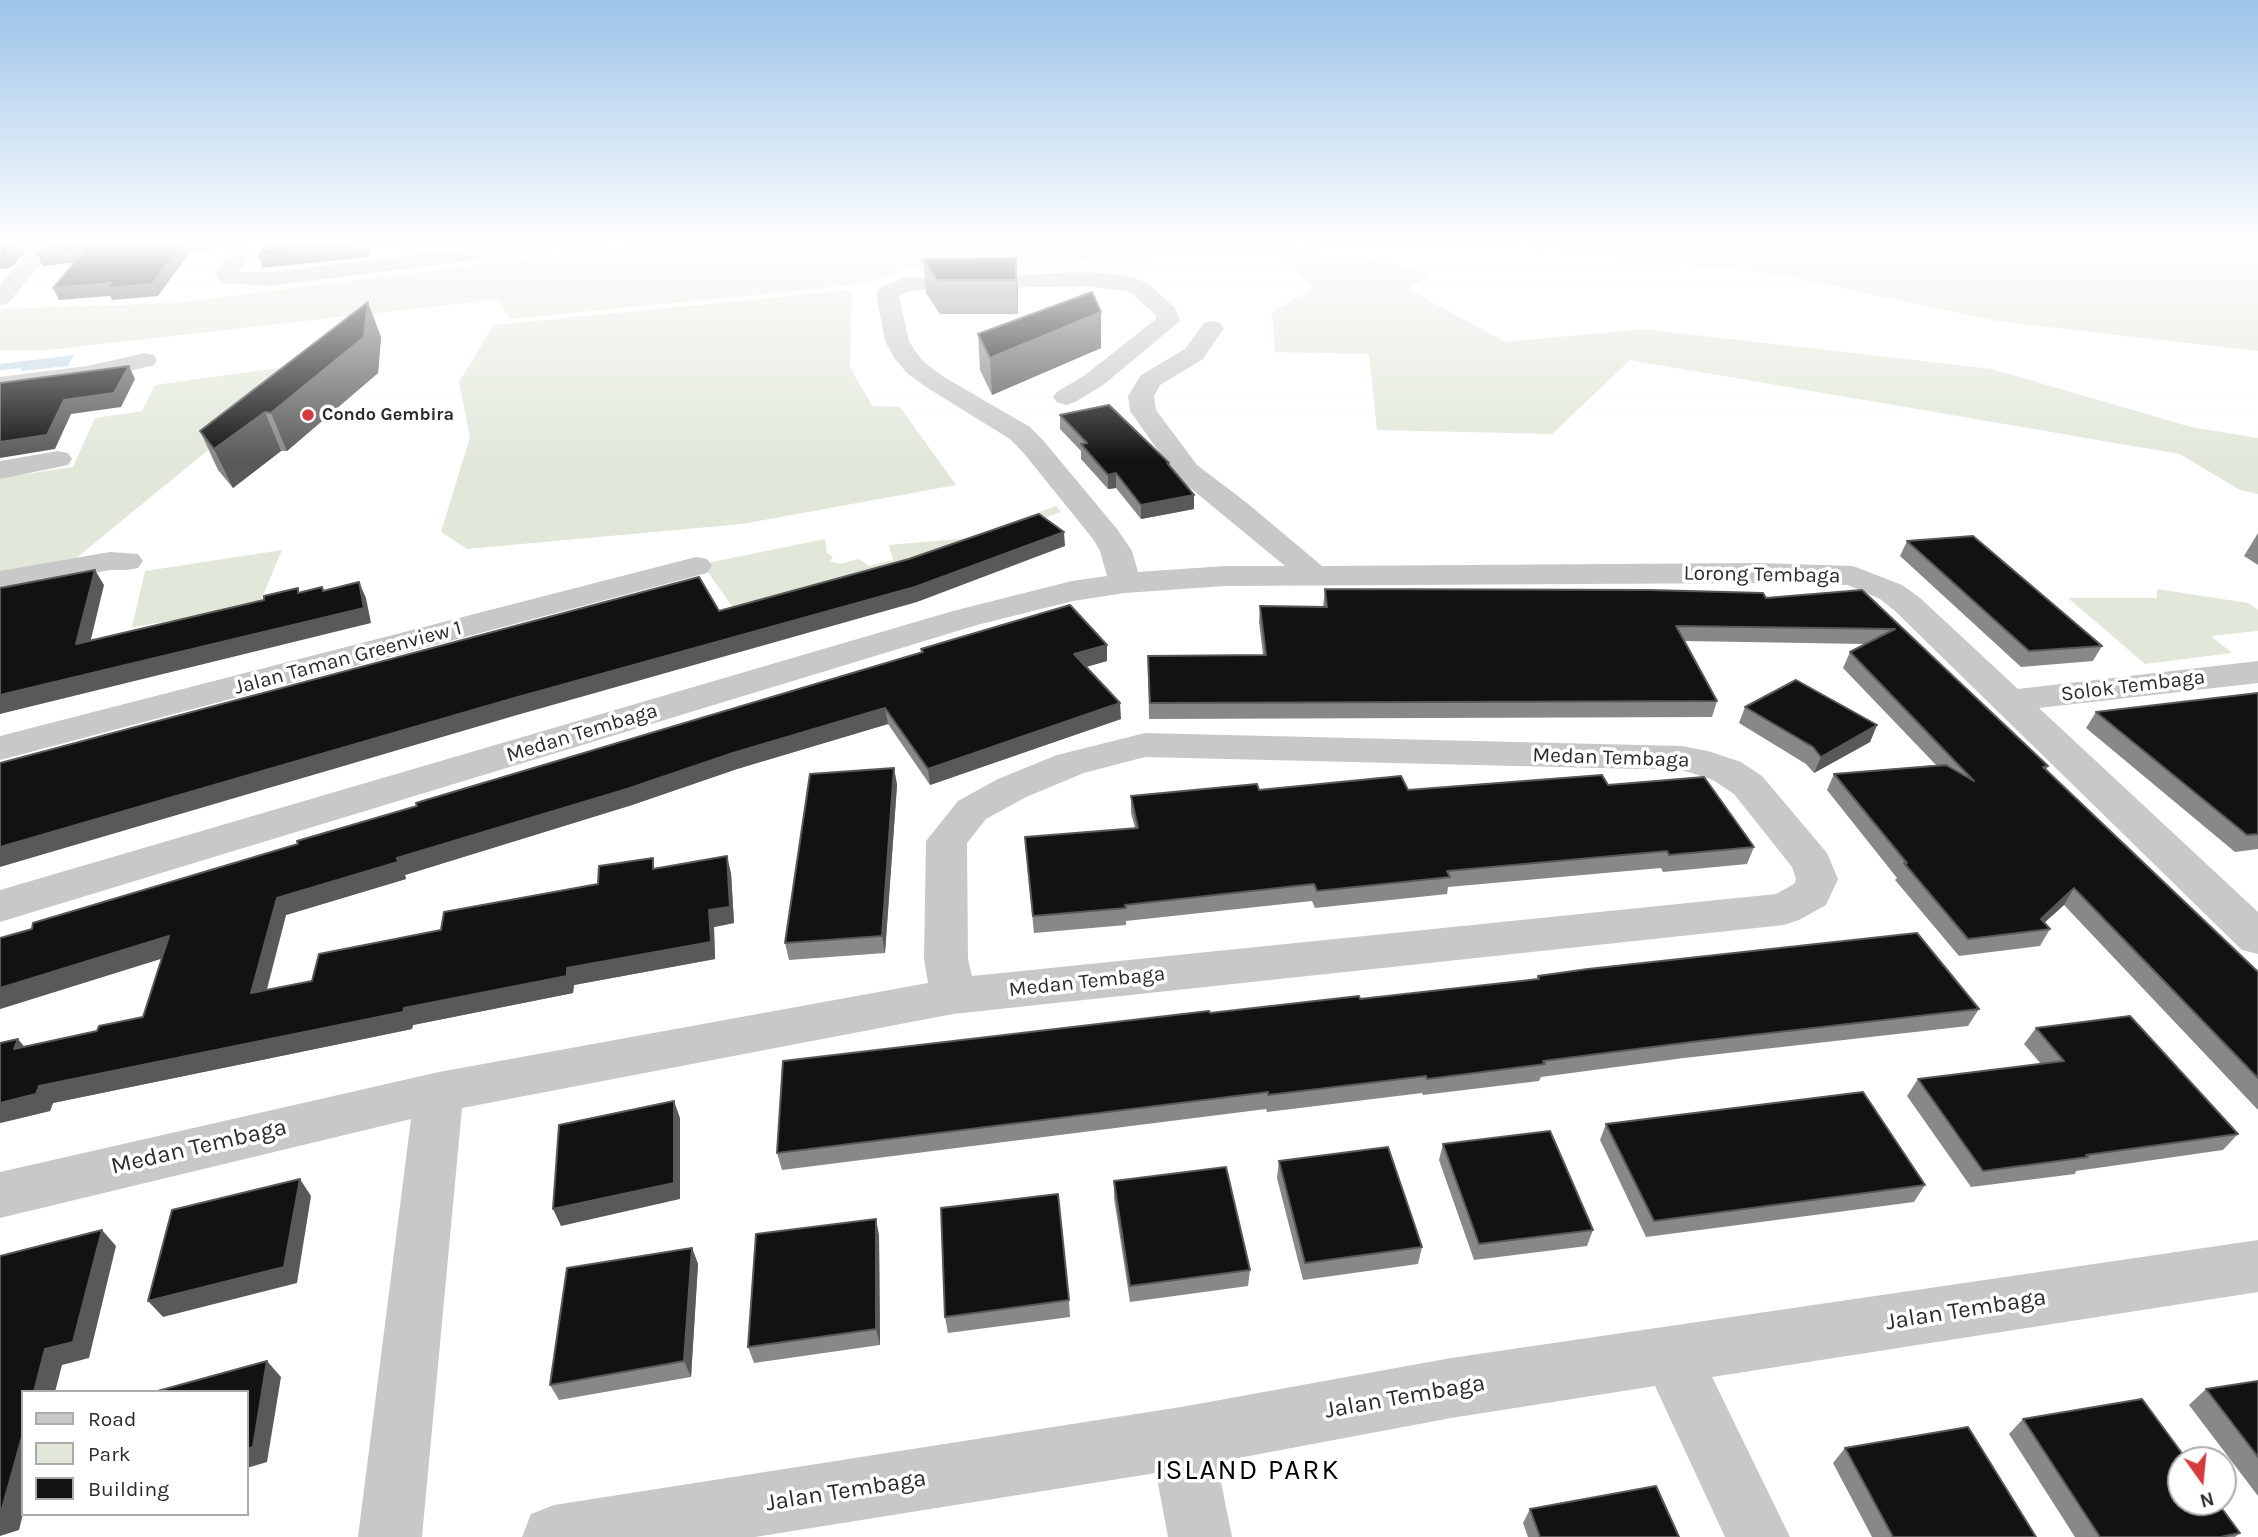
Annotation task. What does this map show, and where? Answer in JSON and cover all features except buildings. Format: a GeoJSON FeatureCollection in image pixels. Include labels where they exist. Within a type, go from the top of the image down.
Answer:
{"type":"FeatureCollection","features":[{"type":"Feature","properties":{"kind":"street"},"geometry":{"type":"LineString","coordinates":[[892,316],[897,341],[916,368],[1020,433],[1032,445],[1106,535],[1116,551],[1125,583]]}},
{"type":"Feature","properties":{"kind":"street"},"geometry":{"type":"LineString","coordinates":[[1066,397],[1094,380],[1168,321],[1167,316]]}},
{"type":"Feature","properties":{"kind":"street"},"geometry":{"type":"LineString","coordinates":[[1212,328],[1194,354],[1150,380],[1141,396],[1143,411],[1187,471],[1237,509],[1314,575]]}},
{"type":"Feature","properties":{"kind":"street"},"geometry":{"type":"LineString","coordinates":[[0,385],[88,374],[145,359]]}},
{"type":"Feature","properties":{"kind":"street"},"geometry":{"type":"LineString","coordinates":[[0,470],[58,459]]}},
{"type":"Feature","properties":{"kind":"street"},"geometry":{"type":"LineString","coordinates":[[0,581],[110,561],[128,561]]}},
{"type":"Feature","properties":{"kind":"street","name":"Jalan Taman Greenview 1"},"geometry":{"type":"LineString","coordinates":[[0,748],[696,566]]}},
{"type":"Feature","properties":{"kind":"street","name":"Lorong Tembaga"},"geometry":{"type":"LineString","coordinates":[[1125,583],[1178,577],[1314,575],[1759,573],[1853,576],[1891,592],[1907,604],[2007,701],[2242,905],[2258,938]]}},
{"type":"Feature","properties":{"kind":"street","name":"Medan Tembaga"},"geometry":{"type":"LineString","coordinates":[[0,906],[965,618],[1072,591],[1125,583]]}},
{"type":"Feature","properties":{"kind":"street","name":"Solok Tembaga"},"geometry":{"type":"LineString","coordinates":[[2007,701],[2258,672]]}},
{"type":"Feature","properties":{"kind":"street","name":"Medan Tembaga"},"geometry":{"type":"LineString","coordinates":[[0,1195],[439,1092],[953,996],[1784,909],[1811,894],[1817,879],[1812,863],[1748,785],[1727,771],[1707,763],[1682,758],[1145,746],[1071,764],[1012,788],[972,810],[946,841],[946,959],[953,996]]}},
{"type":"Feature","properties":{"kind":"street"},"geometry":{"type":"LineString","coordinates":[[390,1537],[439,1092]]}},
{"type":"Feature","properties":{"kind":"street","name":"Jalan Tembaga"},"geometry":{"type":"LineString","coordinates":[[554,1537],[1181,1438],[1451,1388],[2258,1266]]}},
{"type":"Feature","properties":{"kind":"street"},"geometry":{"type":"LineString","coordinates":[[1671,1355],[1758,1537]]}},
{"type":"Feature","properties":{"kind":"street"},"geometry":{"type":"LineString","coordinates":[[1181,1438],[1200,1537]]}},
{"type":"Feature","properties":{"kind":"green space"},"geometry":{"type":"Polygon","coordinates":[[[0,316],[351,316],[49,350],[0,350],[0,316]]]}},
{"type":"Feature","properties":{"kind":"green space"},"geometry":{"type":"Polygon","coordinates":[[[507,316],[542,316],[509,319],[507,316]]]}},
{"type":"Feature","properties":{"kind":"green space"},"geometry":{"type":"Polygon","coordinates":[[[589,316],[851,316],[850,367],[872,406],[900,407],[956,485],[742,524],[467,549],[441,532],[470,437],[459,382],[494,325],[589,316]]]}},
{"type":"Feature","properties":{"kind":"green space"},"geometry":{"type":"Polygon","coordinates":[[[1272,316],[1457,316],[1505,342],[1643,329],[1992,369],[2191,427],[2258,438],[2258,494],[2240,490],[2180,454],[1630,360],[1552,434],[1377,430],[1369,354],[1275,352],[1272,316]]]}},
{"type":"Feature","properties":{"kind":"green space"},"geometry":{"type":"Polygon","coordinates":[[[1972,316],[2258,316],[2258,351],[1996,321],[1972,316]]]}},
{"type":"Feature","properties":{"kind":"green space"},"geometry":{"type":"Polygon","coordinates":[[[300,365],[285,387],[75,559],[0,573],[0,478],[73,467],[95,418],[142,411],[155,385],[300,365]]]}},
{"type":"Feature","properties":{"kind":"green space"},"geometry":{"type":"Polygon","coordinates":[[[1056,506],[1061,512],[933,558],[736,612],[702,564],[825,539],[827,553],[833,557],[830,561],[840,564],[859,559],[869,566],[893,560],[889,545],[969,538],[1056,506]]]}},
{"type":"Feature","properties":{"kind":"green space"},"geometry":{"type":"Polygon","coordinates":[[[282,550],[258,607],[132,627],[145,571],[282,550]]]}},
{"type":"Feature","properties":{"kind":"green space"},"geometry":{"type":"Polygon","coordinates":[[[2157,589],[2248,603],[2258,610],[2258,631],[2211,636],[2232,653],[2145,664],[2068,598],[2157,598],[2157,589]]]}},
{"type":"Feature","properties":{"kind":"water"},"geometry":{"type":"Polygon","coordinates":[[[74,355],[68,366],[20,371],[21,368],[0,370],[0,364],[74,355]]]}},
{"type":"Feature","properties":{"kind":"place","name":"Condo Gembira"},"geometry":{"type":"Point","coordinates":[308,415]}},
{"type":"Feature","properties":{"kind":"district","name":"ISLAND PARK"},"geometry":{"type":"Point","coordinates":[1248,1471]}}]}
